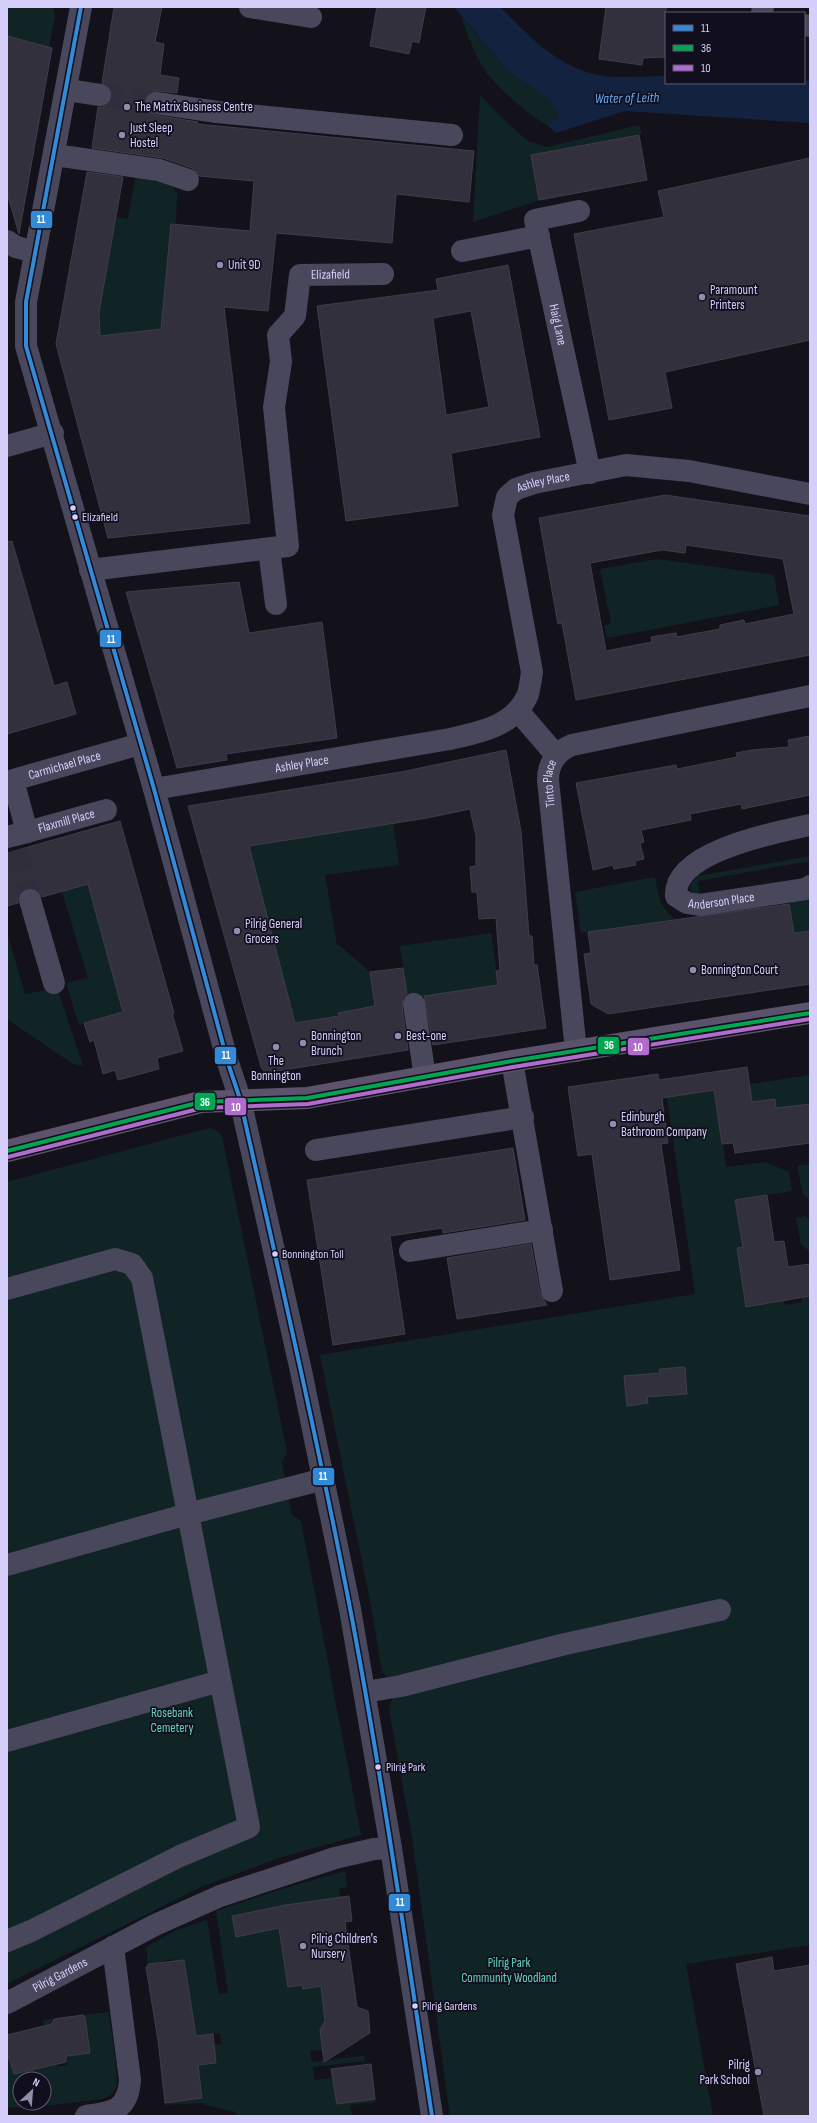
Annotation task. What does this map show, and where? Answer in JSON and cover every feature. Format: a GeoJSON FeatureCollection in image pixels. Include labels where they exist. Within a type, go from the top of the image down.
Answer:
{"type":"FeatureCollection","features":[{"type":"Feature","properties":{"kind":"main road"},"geometry":{"type":"LineString","coordinates":[[7,1151],[201,1102],[240,1099],[306,1098],[512,1061],[810,1013]]}},
{"type":"Feature","properties":{"kind":"street"},"geometry":{"type":"LineString","coordinates":[[81,7],[67,90],[36,252],[16,313],[25,337],[28,355],[53,434],[90,570],[154,789],[228,1063],[240,1099],[324,1479],[350,1609],[391,1848],[432,2116]]}},
{"type":"Feature","properties":{"kind":"street"},"geometry":{"type":"LineString","coordinates":[[250,7],[280,9],[311,17]]}},
{"type":"Feature","properties":{"kind":"street"},"geometry":{"type":"LineString","coordinates":[[67,90],[100,95]]}},
{"type":"Feature","properties":{"kind":"street"},"geometry":{"type":"LineString","coordinates":[[156,103],[217,112],[452,135]]}},
{"type":"Feature","properties":{"kind":"street"},"geometry":{"type":"LineString","coordinates":[[55,155],[159,170],[188,180]]}},
{"type":"Feature","properties":{"kind":"street","name":"Haig Lane"},"geometry":{"type":"LineString","coordinates":[[579,212],[535,220],[590,472]]}},
{"type":"Feature","properties":{"kind":"street"},"geometry":{"type":"LineString","coordinates":[[462,250],[539,236]]}},
{"type":"Feature","properties":{"kind":"street"},"geometry":{"type":"LineString","coordinates":[[7,241],[16,247],[36,252]]}},
{"type":"Feature","properties":{"kind":"street","name":"Elizafield"},"geometry":{"type":"LineString","coordinates":[[90,570],[288,546],[274,407],[281,362],[278,335],[295,316],[300,275],[383,274]]}},
{"type":"Feature","properties":{"kind":"street"},"geometry":{"type":"LineString","coordinates":[[7,446],[53,434]]}},
{"type":"Feature","properties":{"kind":"street","name":"Ashley Place"},"geometry":{"type":"LineString","coordinates":[[154,789],[450,739],[489,729],[511,718],[528,694],[532,672],[503,515],[507,497],[516,489],[534,483],[626,465],[689,471],[810,494]]}},
{"type":"Feature","properties":{"kind":"street"},"geometry":{"type":"LineString","coordinates":[[269,549],[276,604]]}},
{"type":"Feature","properties":{"kind":"street","name":"Tinto Place"},"geometry":{"type":"LineString","coordinates":[[576,1051],[548,780],[549,770],[556,755],[572,745],[810,696]]}},
{"type":"Feature","properties":{"kind":"street"},"geometry":{"type":"LineString","coordinates":[[518,710],[556,755]]}},
{"type":"Feature","properties":{"kind":"street","name":"Carmichael Place"},"geometry":{"type":"LineString","coordinates":[[15,839],[13,780],[140,744]]}},
{"type":"Feature","properties":{"kind":"street","name":"Flaxmill Place"},"geometry":{"type":"LineString","coordinates":[[15,839],[106,810]]}},
{"type":"Feature","properties":{"kind":"street","name":"Anderson Place"},"geometry":{"type":"LineString","coordinates":[[810,825],[757,838],[708,855],[692,866],[680,879],[676,888],[676,896],[687,903],[700,905],[806,889],[810,886]]}},
{"type":"Feature","properties":{"kind":"street"},"geometry":{"type":"LineString","coordinates":[[30,900],[54,983]]}},
{"type":"Feature","properties":{"kind":"street"},"geometry":{"type":"LineString","coordinates":[[414,1004],[425,1077]]}},
{"type":"Feature","properties":{"kind":"street"},"geometry":{"type":"LineString","coordinates":[[512,1061],[523,1117],[552,1291]]}},
{"type":"Feature","properties":{"kind":"street"},"geometry":{"type":"LineString","coordinates":[[316,1150],[523,1117]]}},
{"type":"Feature","properties":{"kind":"street"},"geometry":{"type":"LineString","coordinates":[[410,1252],[542,1230]]}},
{"type":"Feature","properties":{"kind":"street"},"geometry":{"type":"LineString","coordinates":[[7,1289],[115,1259],[124,1260],[138,1270],[142,1278],[249,1827],[180,1856],[31,1931],[7,1941]]}},
{"type":"Feature","properties":{"kind":"street"},"geometry":{"type":"LineString","coordinates":[[7,1565],[188,1514],[324,1479]]}},
{"type":"Feature","properties":{"kind":"street"},"geometry":{"type":"LineString","coordinates":[[364,1692],[401,1686],[561,1645],[720,1610]]}},
{"type":"Feature","properties":{"kind":"street"},"geometry":{"type":"LineString","coordinates":[[7,1741],[220,1680]]}},
{"type":"Feature","properties":{"kind":"street","name":"Pilrig Gardens"},"geometry":{"type":"LineString","coordinates":[[7,2003],[170,1918],[220,1896],[335,1858],[374,1849],[391,1848]]}},
{"type":"Feature","properties":{"kind":"street"},"geometry":{"type":"LineString","coordinates":[[86,2116],[116,2110],[124,2102],[130,2089],[113,1947]]}},
{"type":"Feature","properties":{"kind":"green space"},"geometry":{"type":"Polygon","coordinates":[[[7,7],[53,7],[55,17],[49,47],[7,36],[7,7]]]}},
{"type":"Feature","properties":{"kind":"green space"},"geometry":{"type":"Polygon","coordinates":[[[461,16],[507,70],[550,99],[559,115],[548,126],[517,104],[486,72],[477,57],[461,16]]]}},
{"type":"Feature","properties":{"kind":"green space"},"geometry":{"type":"Polygon","coordinates":[[[480,95],[504,120],[528,141],[547,147],[639,125],[642,134],[531,155],[540,200],[473,222],[480,95]]]}},
{"type":"Feature","properties":{"kind":"green space"},"geometry":{"type":"Polygon","coordinates":[[[136,172],[168,182],[177,193],[176,224],[171,224],[161,329],[57,341],[100,319],[100,314],[97,311],[101,302],[116,217],[128,219],[136,172]]]}},
{"type":"Feature","properties":{"kind":"green space"},"geometry":{"type":"Polygon","coordinates":[[[657,559],[774,575],[779,605],[607,638],[604,626],[611,623],[600,569],[657,559]]]}},
{"type":"Feature","properties":{"kind":"green space"},"geometry":{"type":"Polygon","coordinates":[[[393,822],[399,865],[325,875],[337,945],[339,945],[370,972],[375,1009],[338,1014],[339,1015],[295,1023],[247,837],[393,822]]]}},
{"type":"Feature","properties":{"kind":"green space"},"geometry":{"type":"Polygon","coordinates":[[[810,856],[810,861],[698,881],[700,895],[691,892],[690,886],[697,876],[810,856]]]}},
{"type":"Feature","properties":{"kind":"green space"},"geometry":{"type":"Polygon","coordinates":[[[655,877],[660,901],[675,919],[581,933],[575,892],[655,877]]]}},
{"type":"Feature","properties":{"kind":"green space"},"geometry":{"type":"Polygon","coordinates":[[[88,884],[124,1012],[79,1025],[66,983],[88,978],[62,891],[88,884]]]}},
{"type":"Feature","properties":{"kind":"green space"},"geometry":{"type":"Polygon","coordinates":[[[810,900],[810,931],[794,933],[789,903],[810,900]]]}},
{"type":"Feature","properties":{"kind":"green space"},"geometry":{"type":"Polygon","coordinates":[[[7,933],[25,994],[57,988],[83,1066],[73,1064],[7,1019],[7,933]]]}},
{"type":"Feature","properties":{"kind":"green space"},"geometry":{"type":"Polygon","coordinates":[[[491,933],[500,995],[480,988],[408,999],[400,946],[491,933]]]}},
{"type":"Feature","properties":{"kind":"green space","name":"Pilrig Park"},"geometry":{"type":"Polygon","coordinates":[[[810,1075],[810,1104],[776,1108],[775,1099],[717,1107],[726,1167],[766,1162],[789,1172],[792,1191],[735,1200],[743,1247],[737,1248],[747,1307],[784,1301],[785,1305],[802,1302],[802,1297],[810,1296],[810,1945],[686,1964],[713,2116],[450,2116],[412,1837],[389,1710],[392,1698],[392,1688],[389,1680],[382,1672],[372,1611],[320,1355],[695,1294],[666,1091],[673,1096],[810,1075]]]}},
{"type":"Feature","properties":{"kind":"green space","name":"Rosebank Cemetery"},"geometry":{"type":"Polygon","coordinates":[[[209,1128],[217,1131],[222,1136],[287,1452],[282,1462],[292,1515],[301,1521],[361,1835],[279,1858],[203,1886],[7,1984],[7,1182],[209,1128]]]}},
{"type":"Feature","properties":{"kind":"green space"},"geometry":{"type":"Polygon","coordinates":[[[810,1164],[810,1200],[803,1195],[797,1166],[810,1164]]]}},
{"type":"Feature","properties":{"kind":"green space"},"geometry":{"type":"Polygon","coordinates":[[[805,1216],[810,1220],[809,1251],[801,1244],[796,1218],[805,1216]]]}},
{"type":"Feature","properties":{"kind":"green space"},"geometry":{"type":"Polygon","coordinates":[[[345,1871],[347,1887],[339,1888],[340,1897],[291,1904],[303,1989],[325,1986],[325,2050],[310,2051],[312,2062],[364,2056],[365,2061],[313,2067],[314,2080],[332,2078],[338,2104],[375,2099],[376,2102],[350,2105],[352,2116],[236,2116],[236,2112],[204,2105],[204,2103],[165,2105],[165,2103],[202,2098],[198,2065],[216,2063],[215,2051],[202,2047],[222,2044],[220,2033],[194,2036],[191,2003],[162,2007],[186,1971],[185,1960],[173,1962],[173,1959],[148,1964],[146,1947],[176,1930],[207,1920],[219,1994],[228,1993],[216,1911],[278,1890],[345,1871]]]}},
{"type":"Feature","properties":{"kind":"green space"},"geometry":{"type":"Polygon","coordinates":[[[109,2012],[115,2053],[117,2085],[114,2092],[110,2096],[102,2099],[52,2105],[52,2071],[27,2071],[48,2066],[43,2020],[54,2019],[52,2021],[57,2066],[67,2066],[66,2056],[90,2052],[85,2017],[83,2015],[109,2012]]]}},
{"type":"Feature","properties":{"kind":"green space"},"geometry":{"type":"Polygon","coordinates":[[[7,2052],[13,2071],[12,2107],[7,2107],[7,2052]]]}},
{"type":"Feature","properties":{"kind":"water","name":"Water of Leith"},"geometry":{"type":"Polygon","coordinates":[[[454,7],[500,7],[534,40],[560,60],[589,73],[613,77],[665,76],[665,84],[805,84],[805,80],[810,81],[810,123],[625,111],[556,133],[548,126],[559,115],[549,99],[507,70],[454,7]]]}},
{"type":"Feature","properties":{"kind":"building"},"geometry":{"type":"Polygon","coordinates":[[[114,7],[162,7],[155,42],[164,44],[160,75],[179,78],[177,93],[157,91],[151,92],[146,96],[144,107],[148,113],[198,122],[197,124],[474,151],[469,202],[396,194],[392,243],[276,233],[268,311],[224,307],[250,523],[108,538],[56,344],[87,172],[123,177],[99,312],[100,336],[161,329],[171,224],[250,231],[254,181],[199,176],[192,168],[163,158],[92,148],[98,107],[104,107],[109,103],[112,96],[108,86],[102,83],[114,7]]]}},
{"type":"Feature","properties":{"kind":"building"},"geometry":{"type":"Polygon","coordinates":[[[377,7],[426,7],[419,43],[412,41],[409,54],[370,46],[377,7]]]}},
{"type":"Feature","properties":{"kind":"building"},"geometry":{"type":"Polygon","coordinates":[[[606,7],[666,7],[665,57],[643,58],[642,65],[599,59],[606,7]]]}},
{"type":"Feature","properties":{"kind":"building"},"geometry":{"type":"Polygon","coordinates":[[[7,36],[52,48],[19,234],[7,193],[7,36]]]}},
{"type":"Feature","properties":{"kind":"building"},"geometry":{"type":"Polygon","coordinates":[[[639,135],[647,180],[539,200],[531,155],[639,135]]]}},
{"type":"Feature","properties":{"kind":"building"},"geometry":{"type":"Polygon","coordinates":[[[810,158],[810,340],[665,372],[672,408],[609,420],[574,234],[664,217],[658,191],[810,158]]]}},
{"type":"Feature","properties":{"kind":"building"},"geometry":{"type":"Polygon","coordinates":[[[508,265],[540,437],[451,453],[458,506],[346,521],[317,306],[438,290],[436,279],[508,265]],[[471,311],[433,318],[446,415],[489,407],[471,311]]]}},
{"type":"Feature","properties":{"kind":"building"},"geometry":{"type":"Polygon","coordinates":[[[665,495],[810,516],[810,655],[576,700],[562,623],[558,624],[539,518],[665,495]],[[686,545],[685,553],[662,550],[590,563],[606,651],[652,642],[651,637],[676,633],[677,637],[720,629],[720,625],[744,620],[745,624],[794,614],[783,559],[686,545]]]}},
{"type":"Feature","properties":{"kind":"building"},"geometry":{"type":"Polygon","coordinates":[[[12,541],[54,686],[67,682],[76,714],[7,734],[7,542],[12,541]]]}},
{"type":"Feature","properties":{"kind":"building"},"geometry":{"type":"Polygon","coordinates":[[[239,582],[249,633],[322,622],[337,738],[226,754],[227,760],[177,768],[126,592],[239,582]]]}},
{"type":"Feature","properties":{"kind":"building"},"geometry":{"type":"Polygon","coordinates":[[[810,736],[810,795],[742,809],[741,804],[690,814],[691,820],[641,830],[644,842],[640,843],[644,859],[635,861],[636,865],[614,869],[613,865],[593,870],[576,783],[676,765],[677,769],[737,757],[736,753],[752,750],[789,747],[788,740],[810,736]]]}},
{"type":"Feature","properties":{"kind":"building"},"geometry":{"type":"Polygon","coordinates":[[[506,750],[521,831],[529,936],[532,936],[534,965],[537,965],[546,1028],[433,1045],[424,996],[498,985],[496,971],[500,970],[496,918],[479,919],[477,892],[472,892],[470,867],[476,866],[476,836],[470,809],[427,818],[249,846],[295,1023],[339,1016],[338,1013],[375,1006],[370,972],[403,968],[407,994],[403,999],[402,1006],[408,1050],[265,1073],[261,1067],[188,806],[401,772],[506,750]]]}},
{"type":"Feature","properties":{"kind":"building"},"geometry":{"type":"Polygon","coordinates":[[[120,821],[174,1013],[172,1013],[183,1051],[157,1058],[159,1069],[118,1080],[115,1070],[103,1074],[94,1040],[90,1042],[84,1023],[123,1012],[88,884],[42,897],[38,891],[27,888],[21,892],[18,897],[18,903],[7,906],[7,853],[120,821]]]}},
{"type":"Feature","properties":{"kind":"building","name":"Bonnington Court"},"geometry":{"type":"Polygon","coordinates":[[[789,904],[794,933],[810,931],[810,984],[608,1014],[591,1004],[584,954],[591,953],[588,932],[789,904]]]}},
{"type":"Feature","properties":{"kind":"building"},"geometry":{"type":"Polygon","coordinates":[[[747,1067],[752,1102],[775,1099],[776,1108],[810,1104],[810,1143],[735,1153],[733,1143],[722,1144],[714,1090],[662,1098],[668,1143],[661,1144],[680,1270],[610,1280],[592,1154],[578,1156],[568,1087],[658,1074],[659,1080],[747,1067]]]}},
{"type":"Feature","properties":{"kind":"building"},"geometry":{"type":"Polygon","coordinates":[[[513,1148],[525,1220],[443,1233],[442,1228],[390,1236],[405,1334],[333,1345],[307,1180],[513,1148]]]}},
{"type":"Feature","properties":{"kind":"building"},"geometry":{"type":"Polygon","coordinates":[[[767,1195],[774,1242],[784,1241],[788,1267],[810,1264],[810,1296],[746,1307],[737,1248],[743,1247],[735,1200],[767,1195]]]}},
{"type":"Feature","properties":{"kind":"building"},"geometry":{"type":"Polygon","coordinates":[[[531,1244],[540,1293],[547,1305],[457,1319],[447,1258],[531,1244]]]}},
{"type":"Feature","properties":{"kind":"building"},"geometry":{"type":"Polygon","coordinates":[[[685,1367],[687,1394],[647,1397],[648,1403],[627,1406],[624,1376],[660,1373],[659,1369],[685,1367]]]}},
{"type":"Feature","properties":{"kind":"building"},"geometry":{"type":"Polygon","coordinates":[[[349,1896],[352,1921],[345,1922],[357,2007],[368,2011],[370,2033],[324,2062],[320,2030],[325,2021],[321,1986],[303,1989],[302,1985],[288,1987],[279,1928],[236,1937],[232,1916],[286,1905],[349,1896]]]}},
{"type":"Feature","properties":{"kind":"building"},"geometry":{"type":"Polygon","coordinates":[[[772,1957],[774,1971],[810,1965],[810,2116],[764,2116],[736,1964],[772,1957]]]}},
{"type":"Feature","properties":{"kind":"building"},"geometry":{"type":"Polygon","coordinates":[[[184,1960],[196,2036],[213,2034],[216,2063],[198,2065],[202,2098],[165,2103],[158,2040],[146,1967],[148,1964],[184,1960]]]}},
{"type":"Feature","properties":{"kind":"building"},"geometry":{"type":"Polygon","coordinates":[[[83,2015],[85,2017],[90,2053],[66,2056],[66,2062],[27,2071],[13,2071],[7,2052],[7,2035],[52,2024],[54,2019],[83,2015]]]}},
{"type":"Feature","properties":{"kind":"building"},"geometry":{"type":"Polygon","coordinates":[[[371,2064],[375,2099],[337,2104],[331,2069],[371,2064]]]}},
{"type":"Feature","properties":{"kind":"tunnel"},"geometry":{"type":"LineString","coordinates":[[100,95],[156,103]]}},
{"type":"Feature","properties":{"kind":"tunnel"},"geometry":{"type":"LineString","coordinates":[[16,850],[30,900]]}},
{"type":"Feature","properties":{"kind":"transit line","name":"11"},"geometry":{"type":"LineString","coordinates":[[81,7],[26,302],[26,346],[154,789],[228,1063],[240,1099],[311,1416],[362,1671],[432,2116]]}},
{"type":"Feature","properties":{"kind":"transit line","name":"36"},"geometry":{"type":"LineString","coordinates":[[7,1151],[201,1102],[307,1098],[512,1061],[810,1013]]}},
{"type":"Feature","properties":{"kind":"transit line","name":"10"},"geometry":{"type":"LineString","coordinates":[[8,1157],[202,1108],[308,1104],[513,1067],[810,1019]]}},
{"type":"Feature","properties":{"kind":"place","name":"The Matrix Business Centre"},"geometry":{"type":"Point","coordinates":[127,107]}},
{"type":"Feature","properties":{"kind":"place","name":"Just Sleep Hostel"},"geometry":{"type":"Point","coordinates":[122,135]}},
{"type":"Feature","properties":{"kind":"place","name":"Unit 9D"},"geometry":{"type":"Point","coordinates":[220,265]}},
{"type":"Feature","properties":{"kind":"place","name":"Paramount Printers"},"geometry":{"type":"Point","coordinates":[702,297]}},
{"type":"Feature","properties":{"kind":"place","name":"Elizafield"},"geometry":{"type":"Point","coordinates":[75,517]}},
{"type":"Feature","properties":{"kind":"place","name":"Pilrig General Grocers"},"geometry":{"type":"Point","coordinates":[237,931]}},
{"type":"Feature","properties":{"kind":"place","name":"Bonnington Court"},"geometry":{"type":"Point","coordinates":[693,970]}},
{"type":"Feature","properties":{"kind":"place","name":"Best-one"},"geometry":{"type":"Point","coordinates":[398,1036]}},
{"type":"Feature","properties":{"kind":"place","name":"Bonnington Brunch"},"geometry":{"type":"Point","coordinates":[303,1043]}},
{"type":"Feature","properties":{"kind":"place","name":"The Bonnington"},"geometry":{"type":"Point","coordinates":[276,1047]}},
{"type":"Feature","properties":{"kind":"place","name":"Edinburgh Bathroom Company"},"geometry":{"type":"Point","coordinates":[613,1124]}},
{"type":"Feature","properties":{"kind":"place","name":"Bonnington Toll"},"geometry":{"type":"Point","coordinates":[275,1254]}},
{"type":"Feature","properties":{"kind":"place","name":"Pilrig Park"},"geometry":{"type":"Point","coordinates":[378,1767]}},
{"type":"Feature","properties":{"kind":"place","name":"Pilrig Children's Nursery"},"geometry":{"type":"Point","coordinates":[303,1946]}},
{"type":"Feature","properties":{"kind":"place","name":"Pilrig Gardens"},"geometry":{"type":"Point","coordinates":[415,2006]}},
{"type":"Feature","properties":{"kind":"place","name":"Pilrig Park School"},"geometry":{"type":"Point","coordinates":[758,2072]}},
{"type":"Feature","properties":{"kind":"park label","name":"Pilrig Park Community Woodland"},"geometry":{"type":"Point","coordinates":[509,1970]}}]}
